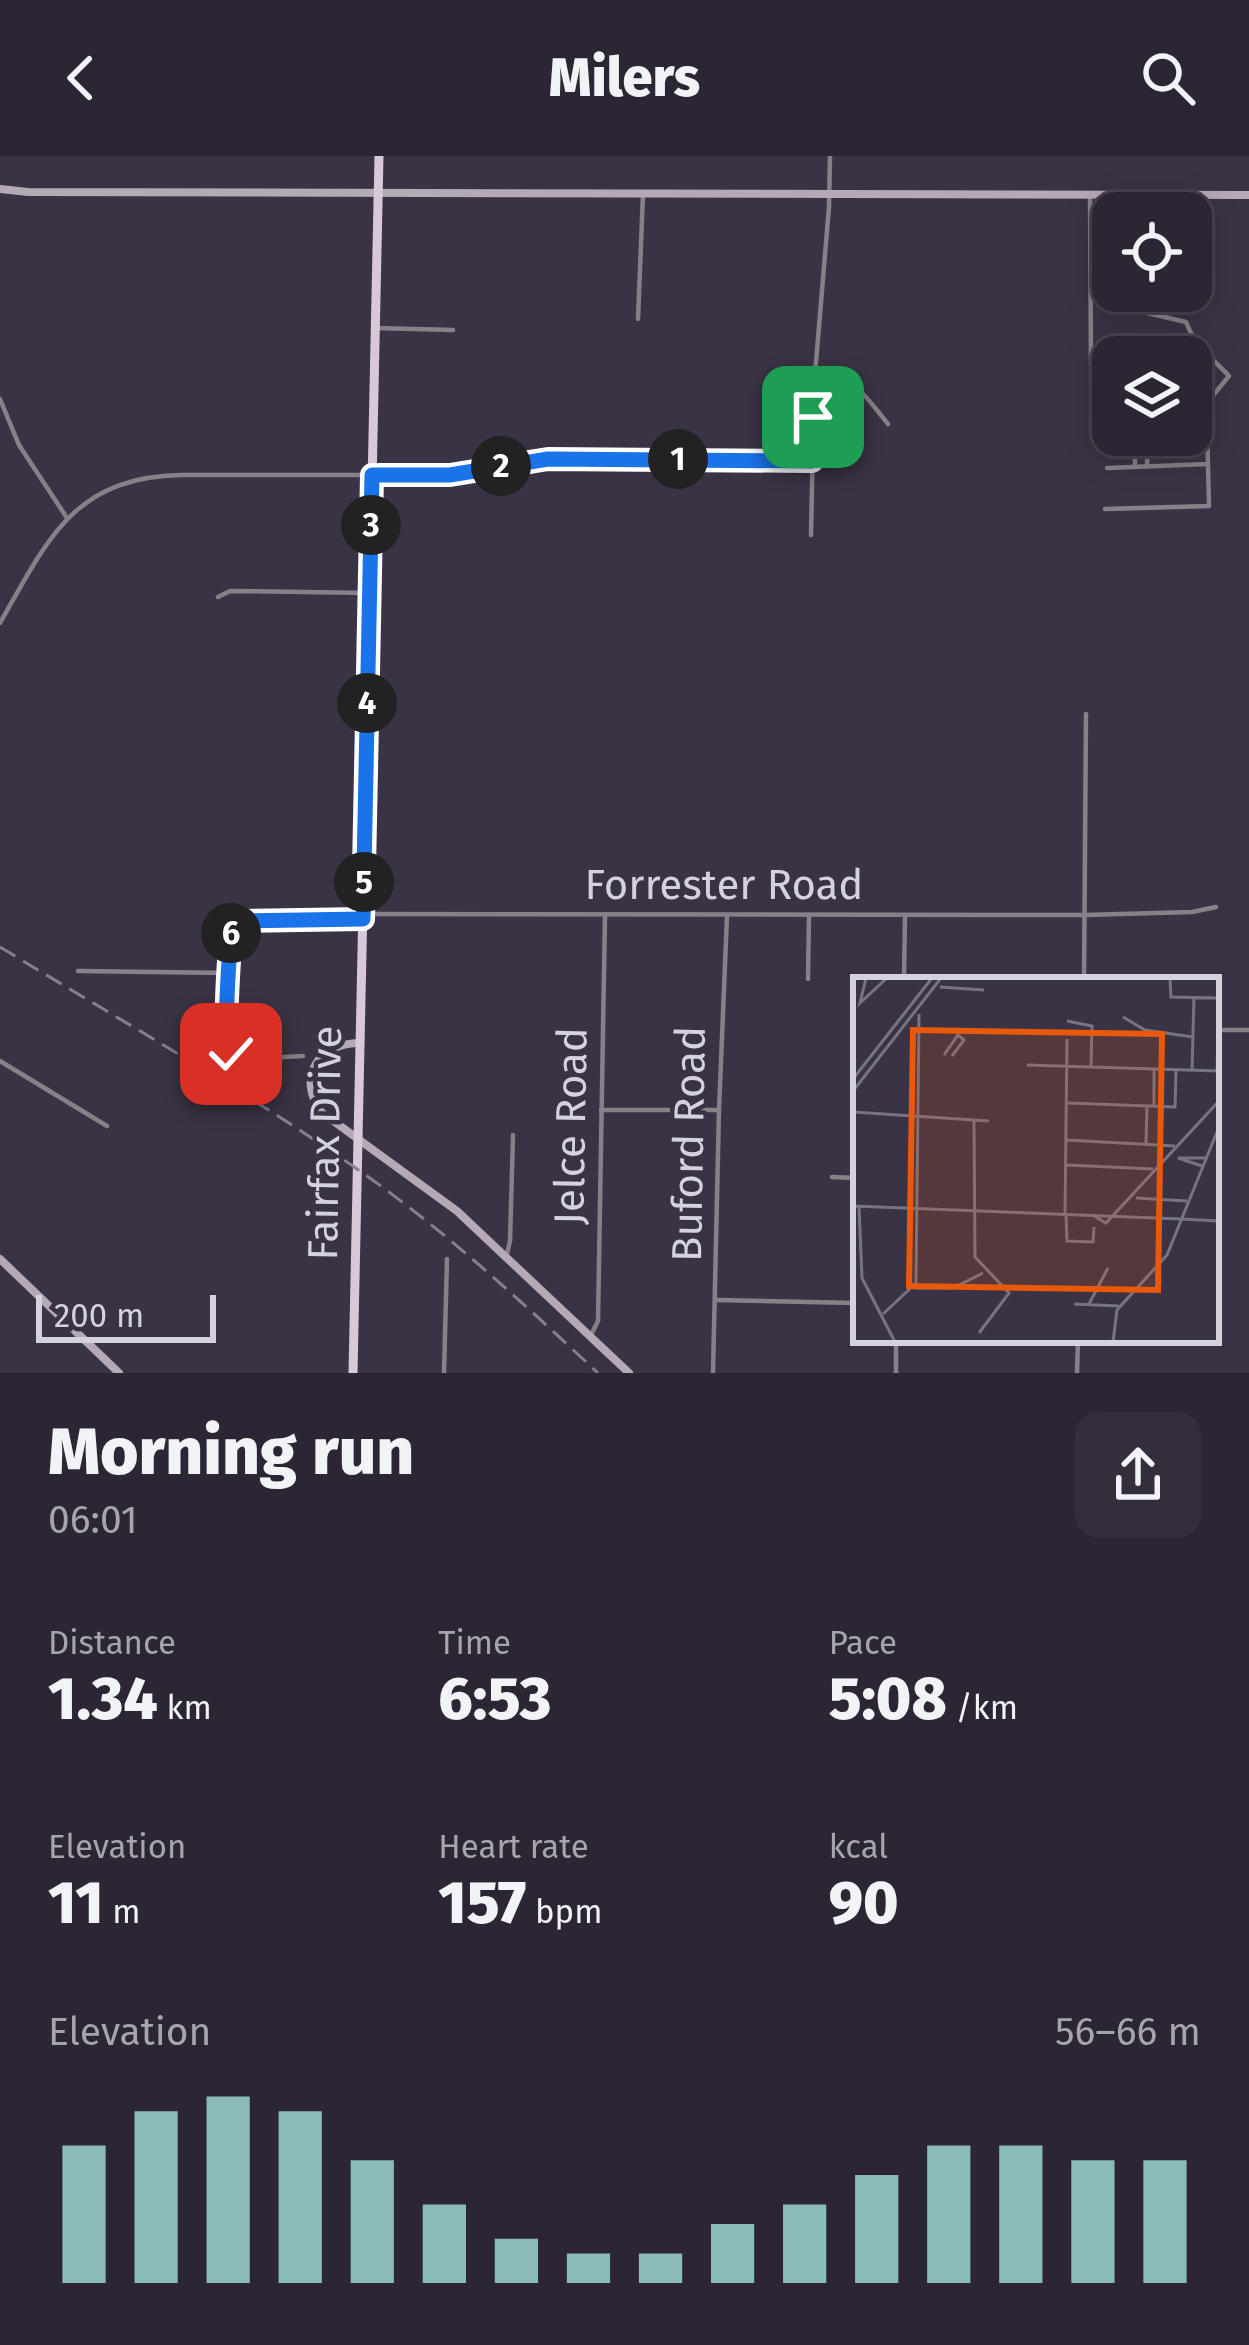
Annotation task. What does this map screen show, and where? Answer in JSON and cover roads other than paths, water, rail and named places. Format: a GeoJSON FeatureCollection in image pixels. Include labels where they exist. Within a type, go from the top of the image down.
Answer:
{"type":"FeatureCollection","features":[{"type":"Feature","properties":{"kind":"main road","name":"Fairfax Drive"},"geometry":{"type":"LineString","coordinates":[[353,1373],[379,156]]}},
{"type":"Feature","properties":{"kind":"street"},"geometry":{"type":"LineString","coordinates":[[812,535],[814,372],[830,156]]}},
{"type":"Feature","properties":{"kind":"street"},"geometry":{"type":"LineString","coordinates":[[0,189],[1249,195]]}},
{"type":"Feature","properties":{"kind":"street"},"geometry":{"type":"LineString","coordinates":[[638,319],[643,194]]}},
{"type":"Feature","properties":{"kind":"street"},"geometry":{"type":"LineString","coordinates":[[1090,195],[1092,358]]}},
{"type":"Feature","properties":{"kind":"street"},"geometry":{"type":"LineString","coordinates":[[1143,312],[1186,322],[1193,336]]}},
{"type":"Feature","properties":{"kind":"street"},"geometry":{"type":"LineString","coordinates":[[375,328],[453,330]]}},
{"type":"Feature","properties":{"kind":"street"},"geometry":{"type":"LineString","coordinates":[[1212,361],[1229,376],[1212,396]]}},
{"type":"Feature","properties":{"kind":"street"},"geometry":{"type":"LineString","coordinates":[[814,372],[848,379],[888,424]]}},
{"type":"Feature","properties":{"kind":"street"},"geometry":{"type":"LineString","coordinates":[[0,399],[20,445],[67,518]]}},
{"type":"Feature","properties":{"kind":"street"},"geometry":{"type":"LineString","coordinates":[[1136,456],[1136,466]]}},
{"type":"Feature","properties":{"kind":"street"},"geometry":{"type":"LineString","coordinates":[[1148,456],[1148,466]]}},
{"type":"Feature","properties":{"kind":"street"},"geometry":{"type":"LineString","coordinates":[[1105,509],[1209,506],[1208,456]]}},
{"type":"Feature","properties":{"kind":"street"},"geometry":{"type":"LineString","coordinates":[[0,623],[43,547],[67,518],[103,492],[138,479],[161,475],[450,475],[548,459],[812,461]]}},
{"type":"Feature","properties":{"kind":"street"},"geometry":{"type":"LineString","coordinates":[[1107,468],[1208,464]]}},
{"type":"Feature","properties":{"kind":"street"},"geometry":{"type":"LineString","coordinates":[[218,597],[230,591],[369,593]]}},
{"type":"Feature","properties":{"kind":"street"},"geometry":{"type":"LineString","coordinates":[[1084,977],[1086,714]]}},
{"type":"Feature","properties":{"kind":"street","name":"Forrester Road"},"geometry":{"type":"LineString","coordinates":[[229,973],[231,926],[241,919],[1085,915],[1216,907]]}},
{"type":"Feature","properties":{"kind":"street","name":"Jelce Road"},"geometry":{"type":"LineString","coordinates":[[590,1337],[598,1321],[605,915]]}},
{"type":"Feature","properties":{"kind":"street"},"geometry":{"type":"LineString","coordinates":[[808,915],[808,979]]}},
{"type":"Feature","properties":{"kind":"street","name":"Buford Road"},"geometry":{"type":"LineString","coordinates":[[713,1373],[727,916]]}},
{"type":"Feature","properties":{"kind":"street"},"geometry":{"type":"LineString","coordinates":[[904,916],[904,977]]}},
{"type":"Feature","properties":{"kind":"street"},"geometry":{"type":"LineString","coordinates":[[78,971],[229,973],[230,1052],[242,1058],[304,1057]]}},
{"type":"Feature","properties":{"kind":"street"},"geometry":{"type":"LineString","coordinates":[[360,1043],[336,1046],[318,1060],[310,1084],[326,1117],[458,1211],[629,1373]]}},
{"type":"Feature","properties":{"kind":"street"},"geometry":{"type":"LineString","coordinates":[[0,1061],[107,1126]]}},
{"type":"Feature","properties":{"kind":"street"},"geometry":{"type":"LineString","coordinates":[[601,1110],[719,1109]]}},
{"type":"Feature","properties":{"kind":"street"},"geometry":{"type":"LineString","coordinates":[[506,1258],[513,1136]]}},
{"type":"Feature","properties":{"kind":"street"},"geometry":{"type":"LineString","coordinates":[[832,1178],[853,1178]]}},
{"type":"Feature","properties":{"kind":"street"},"geometry":{"type":"LineString","coordinates":[[0,1258],[119,1373]]}},
{"type":"Feature","properties":{"kind":"street"},"geometry":{"type":"LineString","coordinates":[[444,1373],[447,1259]]}},
{"type":"Feature","properties":{"kind":"street"},"geometry":{"type":"LineString","coordinates":[[716,1300],[853,1303]]}},
{"type":"Feature","properties":{"kind":"street"},"geometry":{"type":"LineString","coordinates":[[1077,1373],[1078,1343]]}},
{"type":"Feature","properties":{"kind":"railway"},"geometry":{"type":"LineString","coordinates":[[0,947],[232,1087],[367,1176],[457,1246],[598,1373]]}}]}
